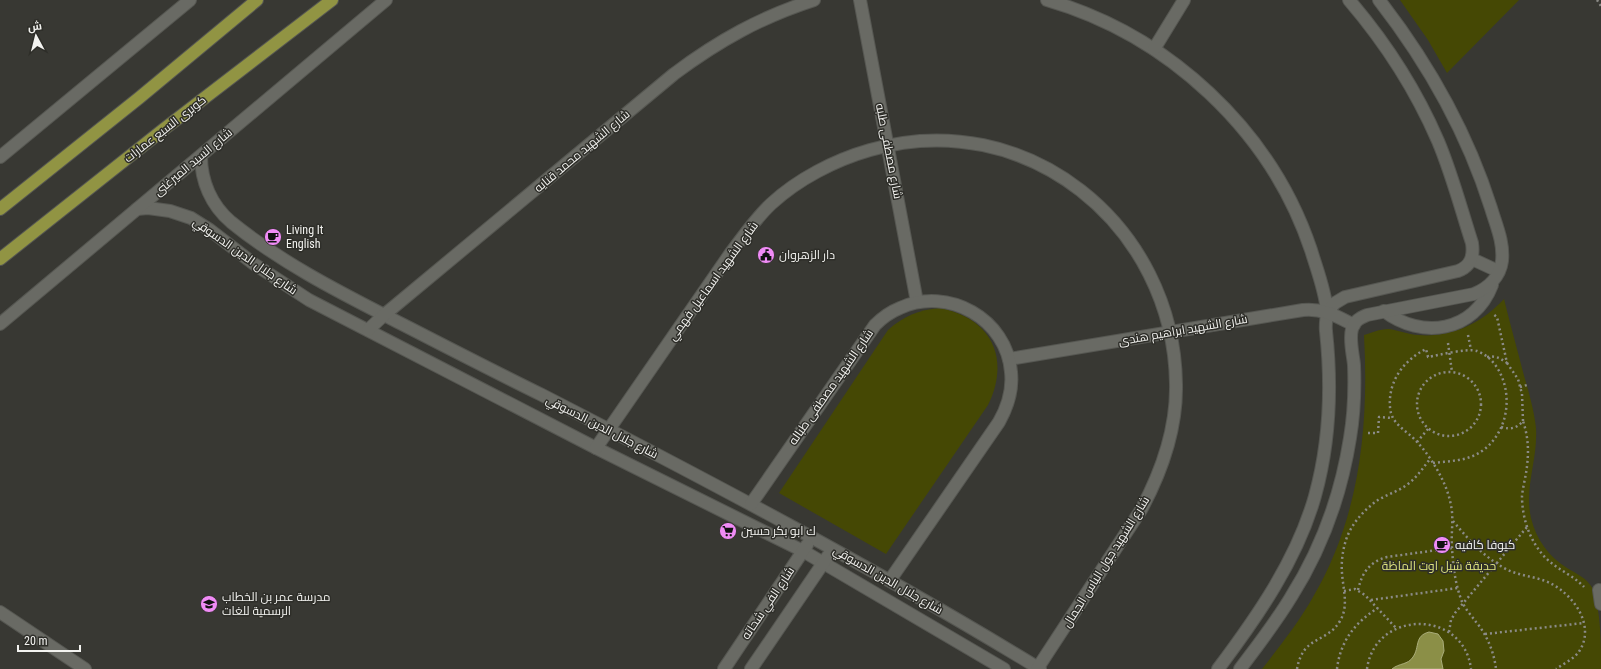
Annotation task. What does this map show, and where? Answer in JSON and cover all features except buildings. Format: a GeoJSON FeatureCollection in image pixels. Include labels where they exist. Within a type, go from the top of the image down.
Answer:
{"type":"FeatureCollection","features":[{"type":"Feature","properties":{"kind":"main road"},"geometry":{"type":"LineString","coordinates":[[0,209],[139,98],[257,0]]}},
{"type":"Feature","properties":{"kind":"main road","name":"كوبرى السبع عمارات"},"geometry":{"type":"LineString","coordinates":[[0,259],[164,129],[332,0]]}},
{"type":"Feature","properties":{"kind":"street"},"geometry":{"type":"LineString","coordinates":[[0,157],[190,0]]}},
{"type":"Feature","properties":{"kind":"street","name":"شارع السيد الميرغنى"},"geometry":{"type":"LineString","coordinates":[[0,324],[386,0]]}},
{"type":"Feature","properties":{"kind":"street","name":"شارع الشهيد محمد قنايه"},"geometry":{"type":"LineString","coordinates":[[368,330],[384,315],[668,79],[701,54],[759,21],[789,8],[814,0]]}},
{"type":"Feature","properties":{"kind":"street","name":"شارع مصطفى طلبه"},"geometry":{"type":"LineString","coordinates":[[860,0],[917,302]]}},
{"type":"Feature","properties":{"kind":"street"},"geometry":{"type":"LineString","coordinates":[[1047,0],[1093,16],[1124,32],[1154,50],[1187,73],[1217,100],[1244,130],[1268,163],[1289,198],[1305,234],[1318,272],[1327,312],[1326,326],[1330,371],[1329,419],[1321,470],[1315,496],[1306,522],[1283,572],[1246,631],[1218,669]]}},
{"type":"Feature","properties":{"kind":"street"},"geometry":{"type":"LineString","coordinates":[[1154,50],[1184,0]]}},
{"type":"Feature","properties":{"kind":"street"},"geometry":{"type":"LineString","coordinates":[[1327,312],[1335,303],[1345,297],[1458,271],[1469,264],[1473,253],[1472,242],[1452,176],[1422,108],[1404,76],[1383,44],[1348,0]]}},
{"type":"Feature","properties":{"kind":"street"},"geometry":{"type":"LineString","coordinates":[[1379,0],[1397,23],[1433,77],[1463,135],[1476,165],[1499,235],[1502,253],[1502,262],[1486,297],[1475,311],[1465,318],[1446,326],[1429,329],[1417,328],[1394,319],[1384,312]]}},
{"type":"Feature","properties":{"kind":"street","name":"شارع الشهيد اسماعيل فهمي"},"geometry":{"type":"LineString","coordinates":[[596,448],[730,254],[749,228],[772,204],[797,184],[825,168],[854,155],[888,145],[916,141],[948,141],[979,144],[1010,152],[1032,161],[1066,180],[1092,199],[1114,221],[1134,246],[1150,273],[1162,302],[1170,332]]}},
{"type":"Feature","properties":{"kind":"street","name":"شارع جلال الدين الدسوقي"},"geometry":{"type":"LineString","coordinates":[[201,156],[202,174],[208,192],[218,208],[231,222],[305,272],[384,315],[751,504],[890,580],[1038,669]]}},
{"type":"Feature","properties":{"kind":"street","name":"شارع جلال الدين الدسوقي"},"geometry":{"type":"LineString","coordinates":[[137,209],[148,208],[170,211],[191,218],[284,285],[322,307],[596,448],[824,562],[1004,669]]}},
{"type":"Feature","properties":{"kind":"street"},"geometry":{"type":"LineString","coordinates":[[1472,259],[1496,276]]}},
{"type":"Feature","properties":{"kind":"street"},"geometry":{"type":"LineString","coordinates":[[1240,669],[1292,596],[1319,545],[1331,516],[1347,456],[1353,415],[1354,386],[1351,335],[1354,325],[1362,317],[1474,294],[1482,291],[1496,276]]}},
{"type":"Feature","properties":{"kind":"street","name":"شارع الشهيد مصطفى طباله"},"geometry":{"type":"LineString","coordinates":[[751,504],[875,325],[886,315],[917,302],[929,300],[944,301],[959,305],[973,312],[986,321],[996,332],[1004,345],[1009,359],[1011,385],[1009,398],[1002,416],[890,580]]}},
{"type":"Feature","properties":{"kind":"street","name":"شارع الشهيد ابراهيم هندى"},"geometry":{"type":"LineString","coordinates":[[1009,359],[1303,310],[1314,309],[1327,312],[1354,325]]}},
{"type":"Feature","properties":{"kind":"street","name":"شارع الشهيد جول الياس الجمال"},"geometry":{"type":"LineString","coordinates":[[1038,669],[1141,510],[1161,469],[1170,437],[1176,385],[1175,358],[1170,332]]}},
{"type":"Feature","properties":{"kind":"street","name":"شارع الفي شحاته"},"geometry":{"type":"LineString","coordinates":[[724,669],[812,538]]}},
{"type":"Feature","properties":{"kind":"street","name":"شارع الفي شحاته"},"geometry":{"type":"LineString","coordinates":[[751,669],[833,549]]}},
{"type":"Feature","properties":{"kind":"street"},"geometry":{"type":"LineString","coordinates":[[1594,591],[1601,604]]}},
{"type":"Feature","properties":{"kind":"street"},"geometry":{"type":"LineString","coordinates":[[0,612],[85,669]]}},
{"type":"Feature","properties":{"kind":"path"},"geometry":{"type":"LineString","coordinates":[[1597,0],[1601,6]]}},
{"type":"Feature","properties":{"kind":"path"},"geometry":{"type":"LineString","coordinates":[[1490,315],[1493,314],[1497,316],[1507,363],[1518,380],[1520,387],[1523,421],[1528,439],[1528,452],[1522,502],[1527,527],[1536,546],[1549,562],[1594,591]]}},
{"type":"Feature","properties":{"kind":"path"},"geometry":{"type":"LineString","coordinates":[[1446,326],[1452,372]]}},
{"type":"Feature","properties":{"kind":"path"},"geometry":{"type":"LineString","coordinates":[[1467,329],[1471,350]]}},
{"type":"Feature","properties":{"kind":"path"},"geometry":{"type":"LineString","coordinates":[[1432,463],[1460,460],[1474,456],[1492,442],[1501,427],[1506,408],[1505,389],[1499,370],[1480,352],[1471,350],[1428,357],[1426,349],[1413,357],[1396,377],[1392,389],[1390,408],[1392,418],[1417,442],[1430,459],[1432,463],[1448,493],[1452,520],[1452,548],[1458,588],[1463,604],[1485,634],[1492,650],[1496,669]]}},
{"type":"Feature","properties":{"kind":"path"},"geometry":{"type":"LineString","coordinates":[[1487,357],[1492,356],[1500,358],[1507,363]]}},
{"type":"Feature","properties":{"kind":"path"},"geometry":{"type":"LineString","coordinates":[[1452,372],[1466,376],[1476,387],[1481,401],[1479,416],[1470,428],[1457,435],[1442,435],[1428,429],[1424,423],[1417,410],[1418,395],[1430,378],[1437,374],[1452,372]]}},
{"type":"Feature","properties":{"kind":"path"},"geometry":{"type":"LineString","coordinates":[[1520,387],[1527,385]]}},
{"type":"Feature","properties":{"kind":"path"},"geometry":{"type":"LineString","coordinates":[[1367,433],[1378,433],[1379,417],[1392,418]]}},
{"type":"Feature","properties":{"kind":"path"},"geometry":{"type":"LineString","coordinates":[[1501,427],[1516,427],[1523,421]]}},
{"type":"Feature","properties":{"kind":"path"},"geometry":{"type":"LineString","coordinates":[[1417,442],[1428,429]]}},
{"type":"Feature","properties":{"kind":"path"},"geometry":{"type":"LineString","coordinates":[[1297,669],[1301,656],[1306,647],[1315,640],[1332,631],[1340,620],[1345,608],[1342,560],[1347,537],[1352,527],[1369,507],[1408,485],[1430,459]]}},
{"type":"Feature","properties":{"kind":"path"},"geometry":{"type":"LineString","coordinates":[[1452,520],[1480,551],[1496,563],[1508,570],[1549,582],[1561,590],[1576,605],[1584,623],[1584,636],[1580,648],[1572,659],[1556,669]]}},
{"type":"Feature","properties":{"kind":"path"},"geometry":{"type":"LineString","coordinates":[[1449,632],[1452,617],[1527,527]]}},
{"type":"Feature","properties":{"kind":"path"},"geometry":{"type":"LineString","coordinates":[[1358,590],[1365,571],[1377,561],[1387,557],[1452,548]]}},
{"type":"Feature","properties":{"kind":"path"},"geometry":{"type":"LineString","coordinates":[[1372,600],[1458,588]]}},
{"type":"Feature","properties":{"kind":"path"},"geometry":{"type":"LineString","coordinates":[[1344,591],[1358,590],[1372,600],[1396,628]]}},
{"type":"Feature","properties":{"kind":"path"},"geometry":{"type":"LineString","coordinates":[[1337,669],[1342,647],[1351,632],[1363,618],[1378,608]]}},
{"type":"Feature","properties":{"kind":"path"},"geometry":{"type":"LineString","coordinates":[[1485,634],[1584,623]]}},
{"type":"Feature","properties":{"kind":"path"},"geometry":{"type":"LineString","coordinates":[[1367,669],[1372,652],[1378,642],[1386,634],[1406,624],[1428,624],[1449,632],[1457,639],[1468,656],[1471,669]]}},
{"type":"Feature","properties":{"kind":"green space"},"geometry":{"type":"Polygon","coordinates":[[[1400,0],[1519,0],[1447,73],[1428,40],[1400,0]]]}},
{"type":"Feature","properties":{"kind":"green space","name":"حديقة شيل اوت الماظة"},"geometry":{"type":"Polygon","coordinates":[[[1504,299],[1531,400],[1536,428],[1535,451],[1529,496],[1529,507],[1533,526],[1544,547],[1549,553],[1560,564],[1585,579],[1593,589],[1599,618],[1601,669],[1262,669],[1308,606],[1329,567],[1342,535],[1358,470],[1362,437],[1365,403],[1364,335],[1379,330],[1388,329],[1418,335],[1442,334],[1454,331],[1476,322],[1495,308],[1504,299]]]}},
{"type":"Feature","properties":{"kind":"green space"},"geometry":{"type":"Polygon","coordinates":[[[940,308],[958,313],[972,321],[984,331],[992,343],[996,356],[997,371],[995,388],[988,405],[886,554],[779,493],[888,330],[912,314],[940,308]]]}},
{"type":"Feature","properties":{"kind":"shaded area"},"geometry":{"type":"Polygon","coordinates":[[[1429,632],[1438,634],[1443,641],[1444,651],[1441,659],[1443,669],[1392,669],[1411,660],[1415,653],[1419,639],[1421,636],[1429,632]]]}},
{"type":"Feature","properties":{"kind":"place","name":"Living It English"},"geometry":{"type":"Point","coordinates":[273,237]}},
{"type":"Feature","properties":{"kind":"place","name":"دار الزهروان"},"geometry":{"type":"Point","coordinates":[766,255]}},
{"type":"Feature","properties":{"kind":"place","name":"ك ابو بكر حسين"},"geometry":{"type":"Point","coordinates":[728,531]}},
{"type":"Feature","properties":{"kind":"place","name":"كيوفا كافيه"},"geometry":{"type":"Point","coordinates":[1442,545]}},
{"type":"Feature","properties":{"kind":"place","name":"مدرسة عمر بن الخطاب الرسمية للغات"},"geometry":{"type":"Point","coordinates":[209,604]}}]}
